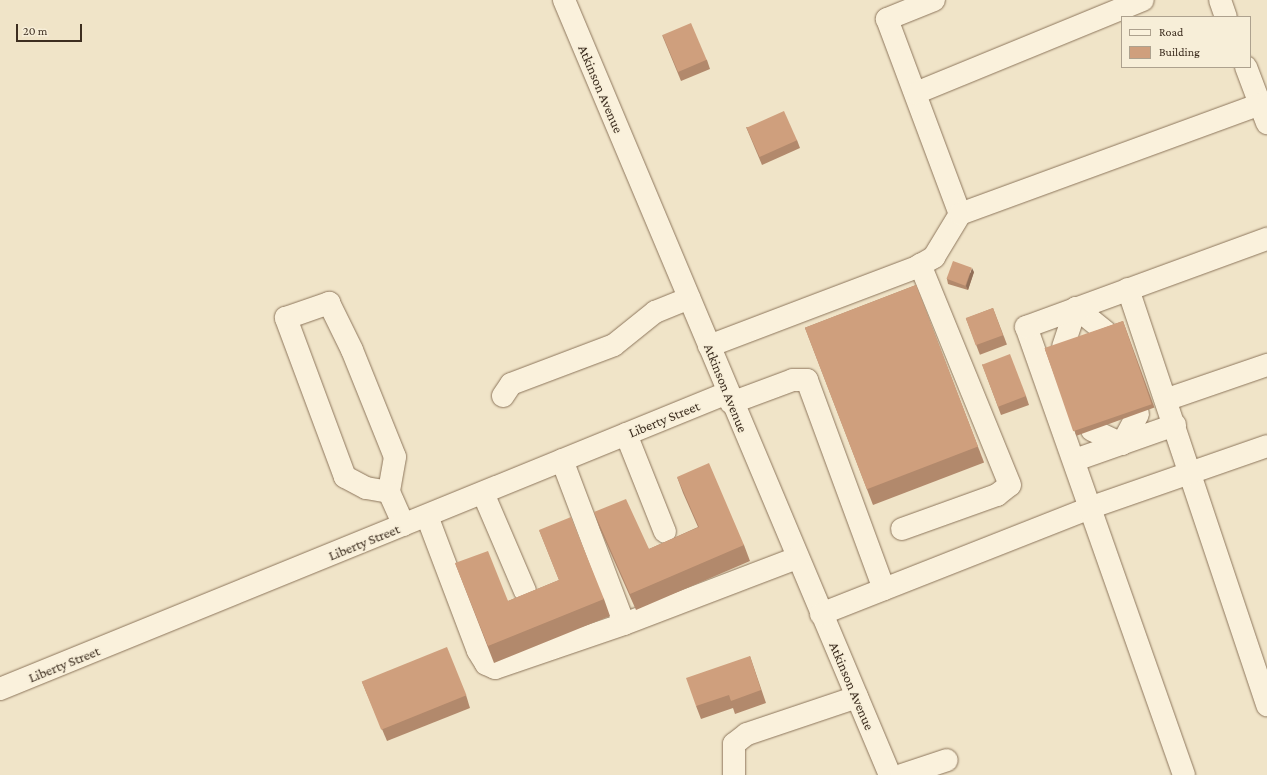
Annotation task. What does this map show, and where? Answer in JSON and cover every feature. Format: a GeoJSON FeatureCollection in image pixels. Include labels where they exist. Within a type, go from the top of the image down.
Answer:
{"type":"FeatureCollection","features":[{"type":"Feature","properties":{"kind":"street","name":"Atkinson Avenue"},"geometry":{"type":"LineString","coordinates":[[564,0],[709,346],[729,398],[890,775]]}},
{"type":"Feature","properties":{"kind":"street"},"geometry":{"type":"LineString","coordinates":[[934,0],[887,19],[960,214]]}},
{"type":"Feature","properties":{"kind":"street"},"geometry":{"type":"LineString","coordinates":[[916,94],[1143,0]]}},
{"type":"Feature","properties":{"kind":"street"},"geometry":{"type":"LineString","coordinates":[[1220,0],[1226,16]]}},
{"type":"Feature","properties":{"kind":"street"},"geometry":{"type":"LineString","coordinates":[[709,346],[920,265],[934,257],[960,214],[1263,114],[1246,68]]}},
{"type":"Feature","properties":{"kind":"street"},"geometry":{"type":"LineString","coordinates":[[1184,775],[1092,507],[1026,327],[1267,239]]}},
{"type":"Feature","properties":{"kind":"street"},"geometry":{"type":"LineString","coordinates":[[902,529],[996,496],[1010,485],[920,265]]}},
{"type":"Feature","properties":{"kind":"street"},"geometry":{"type":"LineString","coordinates":[[1128,289],[1168,399],[1191,474],[1263,681],[1267,705]]}},
{"type":"Feature","properties":{"kind":"street"},"geometry":{"type":"LineString","coordinates":[[503,396],[511,384],[614,345],[655,312],[689,298]]}},
{"type":"Feature","properties":{"kind":"street"},"geometry":{"type":"LineString","coordinates":[[389,492],[366,488],[345,477],[286,318],[329,303],[352,350],[394,457],[389,492],[404,525]]}},
{"type":"Feature","properties":{"kind":"street"},"geometry":{"type":"LineString","coordinates":[[1076,308],[1106,332]]}},
{"type":"Feature","properties":{"kind":"street"},"geometry":{"type":"LineString","coordinates":[[1063,347],[1076,308]]}},
{"type":"Feature","properties":{"kind":"street"},"geometry":{"type":"LineString","coordinates":[[1168,399],[1267,365]]}},
{"type":"Feature","properties":{"kind":"street","name":"Liberty Street"},"geometry":{"type":"LineString","coordinates":[[0,689],[626,434],[729,398],[793,380],[808,380],[884,589]]}},
{"type":"Feature","properties":{"kind":"street"},"geometry":{"type":"LineString","coordinates":[[1122,444],[1138,414]]}},
{"type":"Feature","properties":{"kind":"street"},"geometry":{"type":"LineString","coordinates":[[1075,460],[1175,425]]}},
{"type":"Feature","properties":{"kind":"street"},"geometry":{"type":"LineString","coordinates":[[1092,430],[1122,444]]}},
{"type":"Feature","properties":{"kind":"street"},"geometry":{"type":"LineString","coordinates":[[626,434],[665,532]]}},
{"type":"Feature","properties":{"kind":"street"},"geometry":{"type":"LineString","coordinates":[[822,614],[1092,507],[1191,474],[1267,446]]}},
{"type":"Feature","properties":{"kind":"street"},"geometry":{"type":"LineString","coordinates":[[562,460],[624,624]]}},
{"type":"Feature","properties":{"kind":"street"},"geometry":{"type":"LineString","coordinates":[[483,493],[525,591]]}},
{"type":"Feature","properties":{"kind":"street"},"geometry":{"type":"LineString","coordinates":[[427,516],[478,651],[486,664],[495,668],[624,624],[797,558]]}},
{"type":"Feature","properties":{"kind":"street"},"geometry":{"type":"LineString","coordinates":[[734,775],[734,744],[747,734],[857,697]]}},
{"type":"Feature","properties":{"kind":"street"},"geometry":{"type":"LineString","coordinates":[[902,775],[946,760]]}},
{"type":"Feature","properties":{"kind":"building"},"geometry":{"type":"Polygon","coordinates":[[[691,23],[707,60],[678,72],[662,35],[691,23]]]}},
{"type":"Feature","properties":{"kind":"building"},"geometry":{"type":"Polygon","coordinates":[[[784,111],[797,140],[760,157],[747,128],[784,111]]]}},
{"type":"Feature","properties":{"kind":"building"},"geometry":{"type":"Polygon","coordinates":[[[953,261],[972,268],[965,286],[947,279],[953,261]]]}},
{"type":"Feature","properties":{"kind":"building"},"geometry":{"type":"Polygon","coordinates":[[[916,285],[978,447],[867,489],[805,328],[916,285]]]}},
{"type":"Feature","properties":{"kind":"building"},"geometry":{"type":"Polygon","coordinates":[[[993,308],[1003,335],[976,345],[966,318],[993,308]]]}},
{"type":"Feature","properties":{"kind":"building"},"geometry":{"type":"Polygon","coordinates":[[[1123,321],[1152,404],[1073,431],[1045,348],[1123,321]]]}},
{"type":"Feature","properties":{"kind":"building"},"geometry":{"type":"Polygon","coordinates":[[[1010,354],[1026,396],[998,407],[982,365],[1010,354]]]}},
{"type":"Feature","properties":{"kind":"building"},"geometry":{"type":"Polygon","coordinates":[[[709,463],[744,545],[630,594],[594,512],[626,499],[649,549],[699,527],[677,477],[709,463]]]}},
{"type":"Feature","properties":{"kind":"building"},"geometry":{"type":"Polygon","coordinates":[[[571,517],[604,599],[488,646],[455,563],[488,551],[508,601],[559,580],[539,530],[571,517]]]}},
{"type":"Feature","properties":{"kind":"building"},"geometry":{"type":"Polygon","coordinates":[[[447,647],[466,695],[381,730],[362,681],[447,647]]]}},
{"type":"Feature","properties":{"kind":"building"},"geometry":{"type":"Polygon","coordinates":[[[750,656],[761,690],[731,701],[729,695],[696,706],[686,678],[750,656]]]}}]}
